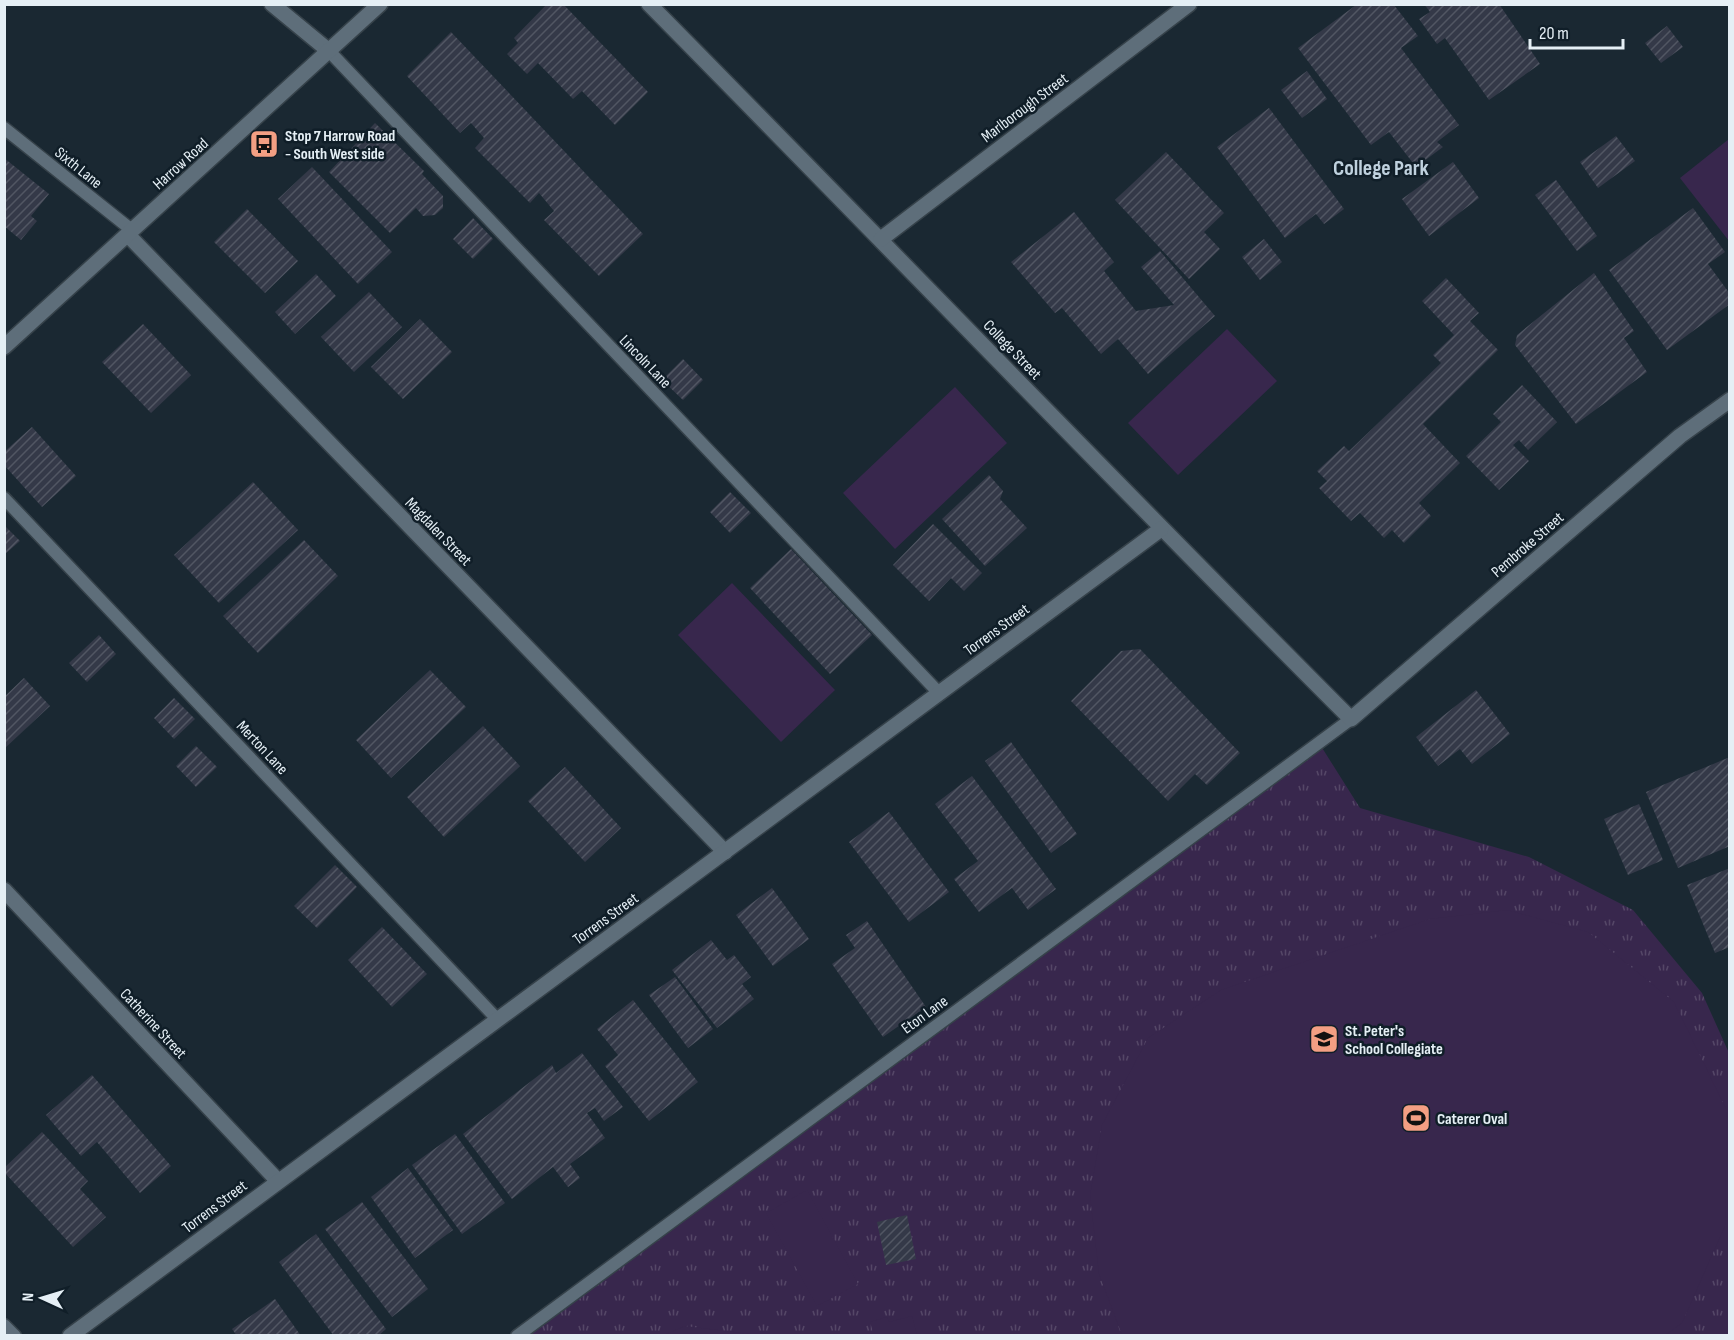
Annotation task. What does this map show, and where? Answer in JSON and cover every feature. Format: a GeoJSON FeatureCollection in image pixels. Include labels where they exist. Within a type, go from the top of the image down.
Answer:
{"type":"FeatureCollection","features":[{"type":"Feature","properties":{"kind":"street"},"geometry":{"type":"LineString","coordinates":[[273,4],[328,51]]}},
{"type":"Feature","properties":{"kind":"street","name":"Harrow Road"},"geometry":{"type":"LineString","coordinates":[[4,347],[380,4]]}},
{"type":"Feature","properties":{"kind":"street","name":"College Street"},"geometry":{"type":"LineString","coordinates":[[649,4],[881,239],[1161,529],[1351,719]]}},
{"type":"Feature","properties":{"kind":"street","name":"Marlborough Street"},"geometry":{"type":"LineString","coordinates":[[881,239],[1189,4]]}},
{"type":"Feature","properties":{"kind":"street","name":"Magdalen Street"},"geometry":{"type":"LineString","coordinates":[[130,233],[724,852]]}},
{"type":"Feature","properties":{"kind":"street","name":"Pembroke Street"},"geometry":{"type":"LineString","coordinates":[[1351,719],[1680,436],[1730,400]]}},
{"type":"Feature","properties":{"kind":"street","name":"Torrens Street"},"geometry":{"type":"LineString","coordinates":[[70,1335],[1161,529]]}},
{"type":"Feature","properties":{"kind":"street","name":"Catherine Street"},"geometry":{"type":"LineString","coordinates":[[4,890],[278,1181]]}},
{"type":"Feature","properties":{"kind":"lane","name":"Lincoln Lane"},"geometry":{"type":"LineString","coordinates":[[328,51],[939,693]]}},
{"type":"Feature","properties":{"kind":"lane","name":"Sixth Lane"},"geometry":{"type":"LineString","coordinates":[[4,129],[130,233]]}},
{"type":"Feature","properties":{"kind":"lane","name":"Merton Lane"},"geometry":{"type":"LineString","coordinates":[[4,498],[498,1020]]}},
{"type":"Feature","properties":{"kind":"lane","name":"Eton Lane"},"geometry":{"type":"LineString","coordinates":[[517,1335],[1351,719]]}},
{"type":"Feature","properties":{"kind":"lane"},"geometry":{"type":"LineString","coordinates":[[4,1325],[15,1335]]}},
{"type":"Feature","properties":{"kind":"green space"},"geometry":{"type":"Polygon","coordinates":[[[1729,139],[1729,241],[1680,178],[1729,139]]]}},
{"type":"Feature","properties":{"kind":"green space"},"geometry":{"type":"Polygon","coordinates":[[[1227,329],[1277,381],[1178,475],[1128,423],[1227,329]]]}},
{"type":"Feature","properties":{"kind":"green space"},"geometry":{"type":"Polygon","coordinates":[[[955,387],[1007,443],[895,549],[843,493],[955,387]]]}},
{"type":"Feature","properties":{"kind":"green space"},"geometry":{"type":"Polygon","coordinates":[[[732,583],[835,690],[781,742],[678,635],[732,583]]]}},
{"type":"Feature","properties":{"kind":"green space","name":"St. Peter's School Collegiate"},"geometry":{"type":"Polygon","coordinates":[[[1319,743],[1360,808],[1529,857],[1633,910],[1702,993],[1729,1053],[1729,1335],[517,1336],[1319,743]]]}},
{"type":"Feature","properties":{"kind":"green space","name":"Caterer Oval"},"geometry":{"type":"Polygon","coordinates":[[[1507,910],[1588,932],[1674,1002],[1727,1111],[1725,1226],[1682,1323],[1664,1336],[1122,1335],[1099,1274],[1090,1196],[1102,1125],[1148,1038],[1221,990],[1430,919],[1507,910]]]}},
{"type":"Feature","properties":{"kind":"green space"},"geometry":{"type":"Polygon","coordinates":[[[807,1190],[858,1284],[817,1306],[766,1213],[807,1190]]]}},
{"type":"Feature","properties":{"kind":"green space"},"geometry":{"type":"Polygon","coordinates":[[[912,1316],[917,1335],[874,1335],[870,1322],[887,1317],[889,1322],[912,1316]]]}},
{"type":"Feature","properties":{"kind":"green space"},"geometry":{"type":"Polygon","coordinates":[[[685,1326],[758,1335],[664,1335],[685,1326]]]}},
{"type":"Feature","properties":{"kind":"building"},"geometry":{"type":"Polygon","coordinates":[[[547,4],[563,4],[648,92],[615,125],[582,91],[573,99],[538,63],[527,74],[507,54],[518,43],[514,38],[547,4]]]}},
{"type":"Feature","properties":{"kind":"building"},"geometry":{"type":"Polygon","coordinates":[[[1424,4],[1499,4],[1540,64],[1489,100],[1445,38],[1437,44],[1419,19],[1430,12],[1424,4]]]}},
{"type":"Feature","properties":{"kind":"building"},"geometry":{"type":"Polygon","coordinates":[[[1356,5],[1394,5],[1418,36],[1401,48],[1459,125],[1437,142],[1443,147],[1416,167],[1389,132],[1371,145],[1298,48],[1356,5]]]}},
{"type":"Feature","properties":{"kind":"building"},"geometry":{"type":"Polygon","coordinates":[[[1667,26],[1683,47],[1661,63],[1645,43],[1667,26]]]}},
{"type":"Feature","properties":{"kind":"building"},"geometry":{"type":"Polygon","coordinates":[[[451,32],[643,234],[599,276],[544,220],[554,211],[539,193],[530,203],[475,148],[484,138],[471,123],[460,133],[407,76],[451,32]]]}},
{"type":"Feature","properties":{"kind":"building"},"geometry":{"type":"Polygon","coordinates":[[[1307,71],[1327,99],[1302,118],[1281,90],[1307,71]]]}},
{"type":"Feature","properties":{"kind":"building"},"geometry":{"type":"Polygon","coordinates":[[[1269,108],[1344,209],[1324,224],[1316,214],[1285,238],[1217,147],[1269,108]]]}},
{"type":"Feature","properties":{"kind":"building"},"geometry":{"type":"Polygon","coordinates":[[[375,123],[424,171],[422,174],[443,196],[443,208],[435,215],[423,216],[416,208],[390,233],[329,172],[375,123]]]}},
{"type":"Feature","properties":{"kind":"building"},"geometry":{"type":"Polygon","coordinates":[[[1616,136],[1635,161],[1598,188],[1580,162],[1616,136]]]}},
{"type":"Feature","properties":{"kind":"building"},"geometry":{"type":"Polygon","coordinates":[[[1166,152],[1224,213],[1204,232],[1220,249],[1189,279],[1115,200],[1166,152]]]}},
{"type":"Feature","properties":{"kind":"building"},"geometry":{"type":"Polygon","coordinates":[[[4,158],[49,194],[31,216],[37,221],[21,240],[4,226],[4,158]]]}},
{"type":"Feature","properties":{"kind":"building"},"geometry":{"type":"Polygon","coordinates":[[[1453,162],[1479,198],[1429,236],[1402,199],[1453,162]]]}},
{"type":"Feature","properties":{"kind":"building"},"geometry":{"type":"Polygon","coordinates":[[[312,167],[392,252],[358,284],[278,199],[312,167]]]}},
{"type":"Feature","properties":{"kind":"building"},"geometry":{"type":"Polygon","coordinates":[[[1556,180],[1597,236],[1577,251],[1535,195],[1556,180]]]}},
{"type":"Feature","properties":{"kind":"building"},"geometry":{"type":"Polygon","coordinates":[[[1693,208],[1725,252],[1708,264],[1730,294],[1730,304],[1667,350],[1609,270],[1693,208]]]}},
{"type":"Feature","properties":{"kind":"building"},"geometry":{"type":"Polygon","coordinates":[[[247,209],[298,261],[265,293],[214,242],[247,209]]]}},
{"type":"Feature","properties":{"kind":"building"},"geometry":{"type":"Polygon","coordinates":[[[1074,212],[1114,262],[1104,271],[1136,311],[1174,305],[1141,267],[1160,251],[1215,316],[1148,374],[1118,339],[1101,354],[1062,308],[1055,313],[1011,262],[1074,212]]]}},
{"type":"Feature","properties":{"kind":"building"},"geometry":{"type":"Polygon","coordinates":[[[473,218],[493,239],[473,259],[453,239],[473,218]]]}},
{"type":"Feature","properties":{"kind":"building"},"geometry":{"type":"Polygon","coordinates":[[[1264,239],[1282,262],[1260,280],[1242,257],[1264,239]]]}},
{"type":"Feature","properties":{"kind":"building"},"geometry":{"type":"Polygon","coordinates":[[[1594,273],[1634,331],[1624,338],[1647,372],[1576,424],[1515,345],[1517,335],[1594,273]]]}},
{"type":"Feature","properties":{"kind":"building"},"geometry":{"type":"Polygon","coordinates":[[[316,274],[336,296],[295,334],[275,312],[316,274]]]}},
{"type":"Feature","properties":{"kind":"building"},"geometry":{"type":"Polygon","coordinates":[[[1446,278],[1479,313],[1470,321],[1498,350],[1423,424],[1460,463],[1419,503],[1431,516],[1404,543],[1392,530],[1384,538],[1360,513],[1351,521],[1319,488],[1327,481],[1317,471],[1344,446],[1349,451],[1441,363],[1433,355],[1454,335],[1422,301],[1446,278]]]}},
{"type":"Feature","properties":{"kind":"building"},"geometry":{"type":"Polygon","coordinates":[[[369,292],[402,327],[354,372],[321,337],[369,292]]]}},
{"type":"Feature","properties":{"kind":"building"},"geometry":{"type":"Polygon","coordinates":[[[420,319],[452,352],[403,399],[371,367],[420,319]]]}},
{"type":"Feature","properties":{"kind":"building"},"geometry":{"type":"Polygon","coordinates":[[[143,324],[191,375],[151,413],[102,362],[143,324]]]}},
{"type":"Feature","properties":{"kind":"building"},"geometry":{"type":"Polygon","coordinates":[[[683,359],[703,380],[683,400],[662,380],[683,359]]]}},
{"type":"Feature","properties":{"kind":"building"},"geometry":{"type":"Polygon","coordinates":[[[1522,385],[1557,422],[1528,450],[1519,440],[1513,445],[1529,461],[1499,490],[1466,456],[1501,422],[1493,414],[1522,385]]]}},
{"type":"Feature","properties":{"kind":"building"},"geometry":{"type":"Polygon","coordinates":[[[32,427],[76,476],[42,507],[4,465],[4,452],[32,427]]]}},
{"type":"Feature","properties":{"kind":"building"},"geometry":{"type":"Polygon","coordinates":[[[989,475],[1003,491],[1000,499],[1027,528],[985,566],[942,519],[989,475]]]}},
{"type":"Feature","properties":{"kind":"building"},"geometry":{"type":"Polygon","coordinates":[[[253,482],[298,530],[219,603],[174,555],[253,482]]]}},
{"type":"Feature","properties":{"kind":"building"},"geometry":{"type":"Polygon","coordinates":[[[730,492],[751,513],[730,533],[710,512],[730,492]]]}},
{"type":"Feature","properties":{"kind":"building"},"geometry":{"type":"Polygon","coordinates":[[[933,524],[982,573],[964,591],[951,578],[929,601],[893,565],[933,524]]]}},
{"type":"Feature","properties":{"kind":"building"},"geometry":{"type":"Polygon","coordinates":[[[4,525],[20,541],[4,555],[4,525]]]}},
{"type":"Feature","properties":{"kind":"building"},"geometry":{"type":"Polygon","coordinates":[[[304,540],[338,576],[258,653],[223,616],[304,540]]]}},
{"type":"Feature","properties":{"kind":"building"},"geometry":{"type":"Polygon","coordinates":[[[791,549],[872,635],[830,674],[750,588],[791,549]]]}},
{"type":"Feature","properties":{"kind":"building"},"geometry":{"type":"Polygon","coordinates":[[[99,635],[116,654],[87,682],[69,663],[99,635]]]}},
{"type":"Feature","properties":{"kind":"building"},"geometry":{"type":"Polygon","coordinates":[[[1140,649],[1240,753],[1207,785],[1195,774],[1168,801],[1071,701],[1121,651],[1140,649]]]}},
{"type":"Feature","properties":{"kind":"building"},"geometry":{"type":"Polygon","coordinates":[[[430,670],[466,707],[391,778],[356,740],[430,670]]]}},
{"type":"Feature","properties":{"kind":"building"},"geometry":{"type":"Polygon","coordinates":[[[24,678],[50,706],[4,749],[4,697],[24,678]]]}},
{"type":"Feature","properties":{"kind":"building"},"geometry":{"type":"Polygon","coordinates":[[[1476,690],[1510,734],[1472,764],[1460,749],[1438,766],[1416,737],[1476,690]]]}},
{"type":"Feature","properties":{"kind":"building"},"geometry":{"type":"Polygon","coordinates":[[[174,698],[195,719],[174,739],[154,718],[174,698]]]}},
{"type":"Feature","properties":{"kind":"building"},"geometry":{"type":"Polygon","coordinates":[[[483,726],[520,766],[444,837],[407,797],[483,726]]]}},
{"type":"Feature","properties":{"kind":"building"},"geometry":{"type":"Polygon","coordinates":[[[1011,742],[1077,834],[1051,853],[985,761],[1011,742]]]}},
{"type":"Feature","properties":{"kind":"building"},"geometry":{"type":"Polygon","coordinates":[[[196,746],[217,767],[196,787],[176,766],[196,746]]]}},
{"type":"Feature","properties":{"kind":"building"},"geometry":{"type":"Polygon","coordinates":[[[1730,757],[1730,846],[1678,868],[1646,792],[1730,757]]]}},
{"type":"Feature","properties":{"kind":"building"},"geometry":{"type":"Polygon","coordinates":[[[565,767],[621,828],[585,862],[528,801],[565,767]]]}},
{"type":"Feature","properties":{"kind":"building"},"geometry":{"type":"Polygon","coordinates":[[[972,776],[1056,889],[1028,910],[1012,888],[979,912],[954,879],[978,861],[935,804],[972,776]]]}},
{"type":"Feature","properties":{"kind":"building"},"geometry":{"type":"Polygon","coordinates":[[[1639,804],[1663,860],[1628,875],[1604,819],[1639,804]]]}},
{"type":"Feature","properties":{"kind":"building"},"geometry":{"type":"Polygon","coordinates":[[[889,812],[949,892],[909,922],[849,842],[889,812]]]}},
{"type":"Feature","properties":{"kind":"building"},"geometry":{"type":"Polygon","coordinates":[[[335,865],[357,887],[317,928],[294,906],[335,865]]]}},
{"type":"Feature","properties":{"kind":"building"},"geometry":{"type":"Polygon","coordinates":[[[1730,868],[1730,947],[1715,953],[1687,885],[1730,868]]]}},
{"type":"Feature","properties":{"kind":"building"},"geometry":{"type":"Polygon","coordinates":[[[772,888],[809,939],[773,966],[736,915],[772,888]]]}},
{"type":"Feature","properties":{"kind":"building"},"geometry":{"type":"Polygon","coordinates":[[[867,921],[926,1007],[883,1037],[832,964],[855,948],[846,935],[867,921]]]}},
{"type":"Feature","properties":{"kind":"building"},"geometry":{"type":"Polygon","coordinates":[[[382,927],[427,974],[392,1007],[348,960],[382,927]]]}},
{"type":"Feature","properties":{"kind":"building"},"geometry":{"type":"Polygon","coordinates":[[[711,940],[727,960],[734,955],[751,977],[742,984],[754,999],[717,1028],[672,970],[711,940]]]}},
{"type":"Feature","properties":{"kind":"building"},"geometry":{"type":"Polygon","coordinates":[[[675,977],[713,1029],[688,1048],[649,995],[675,977]]]}},
{"type":"Feature","properties":{"kind":"building"},"geometry":{"type":"Polygon","coordinates":[[[633,1000],[698,1082],[649,1121],[605,1066],[618,1055],[597,1029],[633,1000]]]}},
{"type":"Feature","properties":{"kind":"building"},"geometry":{"type":"Polygon","coordinates":[[[582,1053],[623,1107],[604,1121],[595,1108],[587,1113],[605,1138],[570,1164],[580,1178],[568,1187],[553,1167],[512,1199],[463,1134],[552,1065],[556,1073],[582,1053]]]}},
{"type":"Feature","properties":{"kind":"building"},"geometry":{"type":"Polygon","coordinates":[[[92,1075],[171,1166],[140,1193],[97,1142],[81,1156],[46,1115],[92,1075]]]}},
{"type":"Feature","properties":{"kind":"building"},"geometry":{"type":"Polygon","coordinates":[[[42,1132],[88,1181],[80,1189],[106,1217],[73,1247],[4,1172],[4,1168],[42,1132]]]}},
{"type":"Feature","properties":{"kind":"building"},"geometry":{"type":"Polygon","coordinates":[[[455,1134],[505,1203],[462,1234],[412,1165],[455,1134]]]}},
{"type":"Feature","properties":{"kind":"building"},"geometry":{"type":"Polygon","coordinates":[[[408,1168],[453,1230],[415,1258],[371,1197],[408,1168]]]}},
{"type":"Feature","properties":{"kind":"building"},"geometry":{"type":"Polygon","coordinates":[[[362,1202],[428,1289],[392,1317],[325,1229],[362,1202]]]}},
{"type":"Feature","properties":{"kind":"building"},"geometry":{"type":"Polygon","coordinates":[[[907,1215],[916,1259],[886,1265],[877,1222],[907,1215]]]}},
{"type":"Feature","properties":{"kind":"building"},"geometry":{"type":"Polygon","coordinates":[[[316,1234],[386,1329],[378,1336],[334,1336],[279,1262],[316,1234]]]}},
{"type":"Feature","properties":{"kind":"building"},"geometry":{"type":"Polygon","coordinates":[[[275,1299],[301,1336],[237,1336],[232,1329],[275,1299]]]}},
{"type":"Feature","properties":{"kind":"place","name":"Stop 7 Harrow Road - South West side"},"geometry":{"type":"Point","coordinates":[264,144]}},
{"type":"Feature","properties":{"kind":"place","name":"St. Peter's School Collegiate"},"geometry":{"type":"Point","coordinates":[1324,1039]}},
{"type":"Feature","properties":{"kind":"place","name":"Caterer Oval"},"geometry":{"type":"Point","coordinates":[1416,1118]}},
{"type":"Feature","properties":{"kind":"district","name":"College Park"},"geometry":{"type":"Point","coordinates":[1381,167]}}]}
